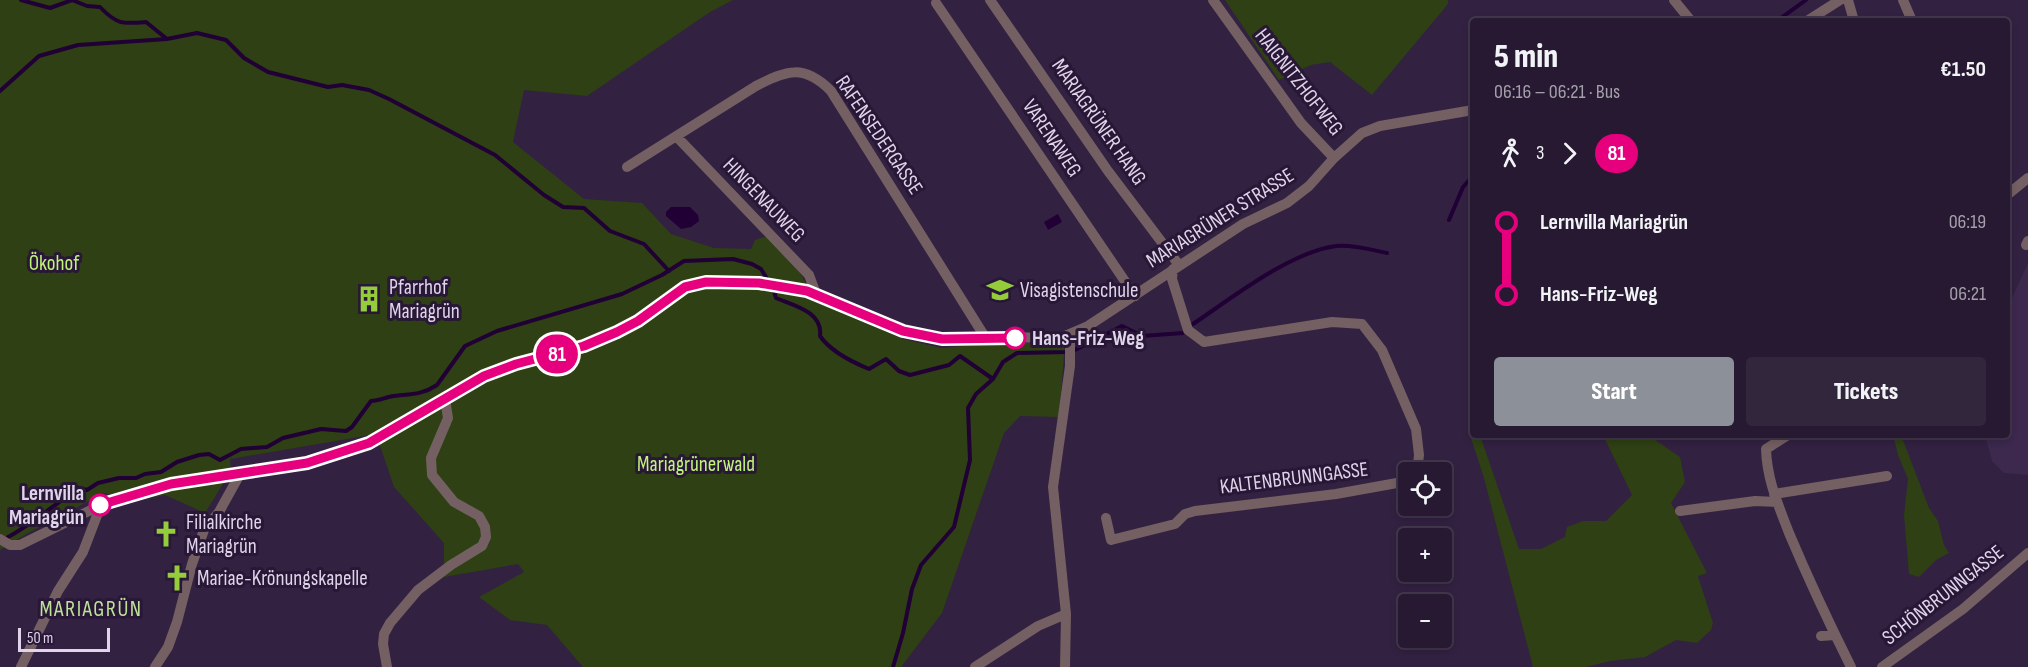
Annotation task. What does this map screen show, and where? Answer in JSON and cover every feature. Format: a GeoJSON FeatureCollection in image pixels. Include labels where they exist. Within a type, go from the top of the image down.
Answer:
{"type":"FeatureCollection","features":[{"type":"Feature","properties":{"kind":"street","name":"MARIAGRÜNER HANG"},"geometry":{"type":"LineString","coordinates":[[990,0],[1176,267]]}},
{"type":"Feature","properties":{"kind":"street","name":"HAIGNITZHOFWEG"},"geometry":{"type":"LineString","coordinates":[[1213,0],[1301,123],[1334,158]]}},
{"type":"Feature","properties":{"kind":"street"},"geometry":{"type":"LineString","coordinates":[[1674,0],[1689,18]]}},
{"type":"Feature","properties":{"kind":"street"},"geometry":{"type":"LineString","coordinates":[[1812,18],[1840,0]]}},
{"type":"Feature","properties":{"kind":"street"},"geometry":{"type":"LineString","coordinates":[[1848,0],[1853,18]]}},
{"type":"Feature","properties":{"kind":"street"},"geometry":{"type":"LineString","coordinates":[[1903,0],[1911,18]]}},
{"type":"Feature","properties":{"kind":"street","name":"VARENAWEG"},"geometry":{"type":"LineString","coordinates":[[936,3],[1136,296]]}},
{"type":"Feature","properties":{"kind":"street","name":"RAFENSEDERGASSE"},"geometry":{"type":"LineString","coordinates":[[627,168],[756,86],[778,75],[796,72],[811,74],[831,91],[986,337]]}},
{"type":"Feature","properties":{"kind":"street","name":"MARIAGRÜNER STRASSE"},"geometry":{"type":"LineString","coordinates":[[0,540],[10,545],[20,545],[100,505],[171,484],[307,463],[369,443],[484,376],[516,364],[584,346],[638,321],[685,287],[706,282],[759,283],[816,294],[903,331],[942,339],[1055,338],[1070,345],[1088,327],[1176,267],[1243,224],[1287,203],[1309,186],[1334,158],[1362,133],[1371,129],[1470,111]]}},
{"type":"Feature","properties":{"kind":"street","name":"HINGENAUWEG"},"geometry":{"type":"LineString","coordinates":[[677,137],[809,275],[816,294]]}},
{"type":"Feature","properties":{"kind":"street"},"geometry":{"type":"LineString","coordinates":[[2010,193],[2028,178]]}},
{"type":"Feature","properties":{"kind":"street"},"geometry":{"type":"LineString","coordinates":[[1176,267],[1172,279],[1188,330],[1204,342],[1332,322],[1362,324],[1382,350],[1416,429],[1418,462]]}},
{"type":"Feature","properties":{"kind":"street"},"geometry":{"type":"LineString","coordinates":[[1065,667],[1066,614],[1053,487],[1070,345]]}},
{"type":"Feature","properties":{"kind":"street"},"geometry":{"type":"LineString","coordinates":[[387,667],[382,644],[390,623],[418,590],[451,565],[482,546],[486,537],[485,527],[479,516],[454,502],[432,475],[431,458],[448,418],[445,399]]}},
{"type":"Feature","properties":{"kind":"street"},"geometry":{"type":"LineString","coordinates":[[1783,438],[1766,449],[1766,470],[1797,551],[1851,667]]}},
{"type":"Feature","properties":{"kind":"street"},"geometry":{"type":"LineString","coordinates":[[155,667],[168,647],[177,622],[192,564],[204,530],[219,512],[240,474]]}},
{"type":"Feature","properties":{"kind":"street"},"geometry":{"type":"LineString","coordinates":[[1680,511],[1775,498],[1887,476]]}},
{"type":"Feature","properties":{"kind":"street","name":"KALTENBRUNNGASSE"},"geometry":{"type":"LineString","coordinates":[[1106,518],[1111,540],[1175,524],[1185,514],[1194,511],[1336,494],[1398,483]]}},
{"type":"Feature","properties":{"kind":"street"},"geometry":{"type":"LineString","coordinates":[[21,667],[58,591],[83,552],[100,505]]}},
{"type":"Feature","properties":{"kind":"street","name":"SCHÖNBRUNNGASSE"},"geometry":{"type":"LineString","coordinates":[[1882,667],[1963,609],[2028,553]]}},
{"type":"Feature","properties":{"kind":"street"},"geometry":{"type":"LineString","coordinates":[[975,667],[1038,626],[1066,614]]}},
{"type":"Feature","properties":{"kind":"street"},"geometry":{"type":"LineString","coordinates":[[1821,636],[1835,635]]}},
{"type":"Feature","properties":{"kind":"shaded area"},"geometry":{"type":"Polygon","coordinates":[[[671,207],[690,207],[698,215],[699,221],[691,227],[681,229],[666,216],[666,212],[671,207]]]}},
{"type":"Feature","properties":{"kind":"shaded area"},"geometry":{"type":"Polygon","coordinates":[[[1058,214],[1062,222],[1048,230],[1044,222],[1058,214]]]}},
{"type":"Feature","properties":{"kind":"shaded area"},"geometry":{"type":"Polygon","coordinates":[[[2028,263],[2028,475],[2004,473],[1992,461],[1986,438],[2010,438],[2010,303],[2028,263]]]}},
{"type":"Feature","properties":{"kind":"green space"},"geometry":{"type":"Polygon","coordinates":[[[0,0],[733,0],[710,12],[587,96],[524,90],[513,142],[584,199],[642,203],[671,234],[714,248],[751,249],[755,240],[767,236],[799,271],[816,301],[903,339],[941,348],[995,343],[1065,343],[1059,417],[1020,416],[1004,433],[942,613],[901,667],[583,667],[547,625],[510,620],[479,597],[524,572],[518,564],[444,577],[444,543],[394,487],[376,434],[230,459],[231,471],[205,513],[165,495],[134,501],[104,493],[0,550],[0,0]]]}},
{"type":"Feature","properties":{"kind":"green space"},"geometry":{"type":"Polygon","coordinates":[[[1225,0],[1448,0],[1448,4],[1372,95],[1330,62],[1311,65],[1279,80],[1225,0]]]}},
{"type":"Feature","properties":{"kind":"green space"},"geometry":{"type":"Polygon","coordinates":[[[1471,438],[1481,438],[1519,549],[1541,549],[1565,537],[1567,527],[1583,521],[1606,521],[1632,495],[1604,438],[1652,438],[1680,457],[1685,482],[1671,503],[1707,573],[1698,576],[1713,623],[1711,630],[1697,643],[1676,640],[1645,657],[1610,661],[1586,667],[1533,667],[1484,478],[1471,438]]]}},
{"type":"Feature","properties":{"kind":"green space"},"geometry":{"type":"Polygon","coordinates":[[[1894,438],[1902,438],[1929,508],[1938,521],[1944,545],[1949,553],[1936,560],[1919,577],[1909,574],[1904,515],[1908,479],[1894,438]]]}},
{"type":"Feature","properties":{"kind":"waterway"},"geometry":{"type":"LineString","coordinates":[[21,0],[50,8],[72,0],[87,6],[100,7],[121,22],[146,22],[167,39],[197,33],[226,40],[244,58],[268,72],[328,87],[342,85],[369,90],[495,155],[544,195],[563,207],[584,208],[610,231],[644,244],[669,271]]}},
{"type":"Feature","properties":{"kind":"waterway"},"geometry":{"type":"LineString","coordinates":[[1781,18],[1806,0]]}},
{"type":"Feature","properties":{"kind":"waterway"},"geometry":{"type":"LineString","coordinates":[[0,91],[39,56],[78,45],[167,39]]}},
{"type":"Feature","properties":{"kind":"waterway"},"geometry":{"type":"LineString","coordinates":[[1449,220],[1463,187],[1470,179]]}},
{"type":"Feature","properties":{"kind":"waterway"},"geometry":{"type":"LineString","coordinates":[[1193,324],[1281,266],[1318,250],[1349,246],[1387,253]]}},
{"type":"Feature","properties":{"kind":"waterway"},"geometry":{"type":"LineString","coordinates":[[8,537],[58,503],[75,487],[87,490],[98,483],[161,472],[177,462],[199,455],[209,454],[220,460],[241,449],[267,447],[283,438],[321,429],[346,431],[352,427],[371,401],[421,392],[437,385],[465,346],[497,331],[622,294],[662,275],[684,261],[733,259],[761,269],[769,282]]}},
{"type":"Feature","properties":{"kind":"waterway"},"geometry":{"type":"LineString","coordinates":[[773,288],[776,298],[799,307],[817,321],[820,336],[830,347],[849,360],[869,369],[886,359],[899,371],[910,375],[949,365],[960,356],[993,379]]}},
{"type":"Feature","properties":{"kind":"waterway"},"geometry":{"type":"LineString","coordinates":[[893,667],[912,589],[921,565],[954,527],[970,460],[968,408],[976,394],[993,379],[1003,362],[1017,353],[1067,352],[1077,349],[1122,326],[1142,336],[1183,333]]}},
{"type":"Feature","properties":{"kind":"bus line","name":"81"},"geometry":{"type":"LineString","coordinates":[[100,505],[171,484],[329,458],[369,443],[484,376],[516,364],[584,346],[638,321],[685,287],[706,282],[759,283],[807,291],[903,331],[942,339],[1015,338]]}},
{"type":"Feature","properties":{"kind":"place","name":"Visagistenschule"},"geometry":{"type":"Point","coordinates":[1000,290]}},
{"type":"Feature","properties":{"kind":"place","name":"Pfarrhof Mariagrün"},"geometry":{"type":"Point","coordinates":[369,299]}},
{"type":"Feature","properties":{"kind":"place","name":"Hans-Friz-Weg"},"geometry":{"type":"Point","coordinates":[1015,338]}},
{"type":"Feature","properties":{"kind":"place","name":"Lernvilla Mariagrün"},"geometry":{"type":"Point","coordinates":[100,505]}},
{"type":"Feature","properties":{"kind":"place","name":"Filialkirche Mariagrün"},"geometry":{"type":"Point","coordinates":[166,534]}},
{"type":"Feature","properties":{"kind":"place","name":"Mariae-Krönungskapelle"},"geometry":{"type":"Point","coordinates":[177,578]}},
{"type":"Feature","properties":{"kind":"district","name":"MARIAGRÜN"},"geometry":{"type":"Point","coordinates":[91,609]}},
{"type":"Feature","properties":{"kind":"park label","name":"Ökohof"},"geometry":{"type":"Point","coordinates":[54,263]}},
{"type":"Feature","properties":{"kind":"park label","name":"Mariagrünerwald"},"geometry":{"type":"Point","coordinates":[696,464]}}]}
